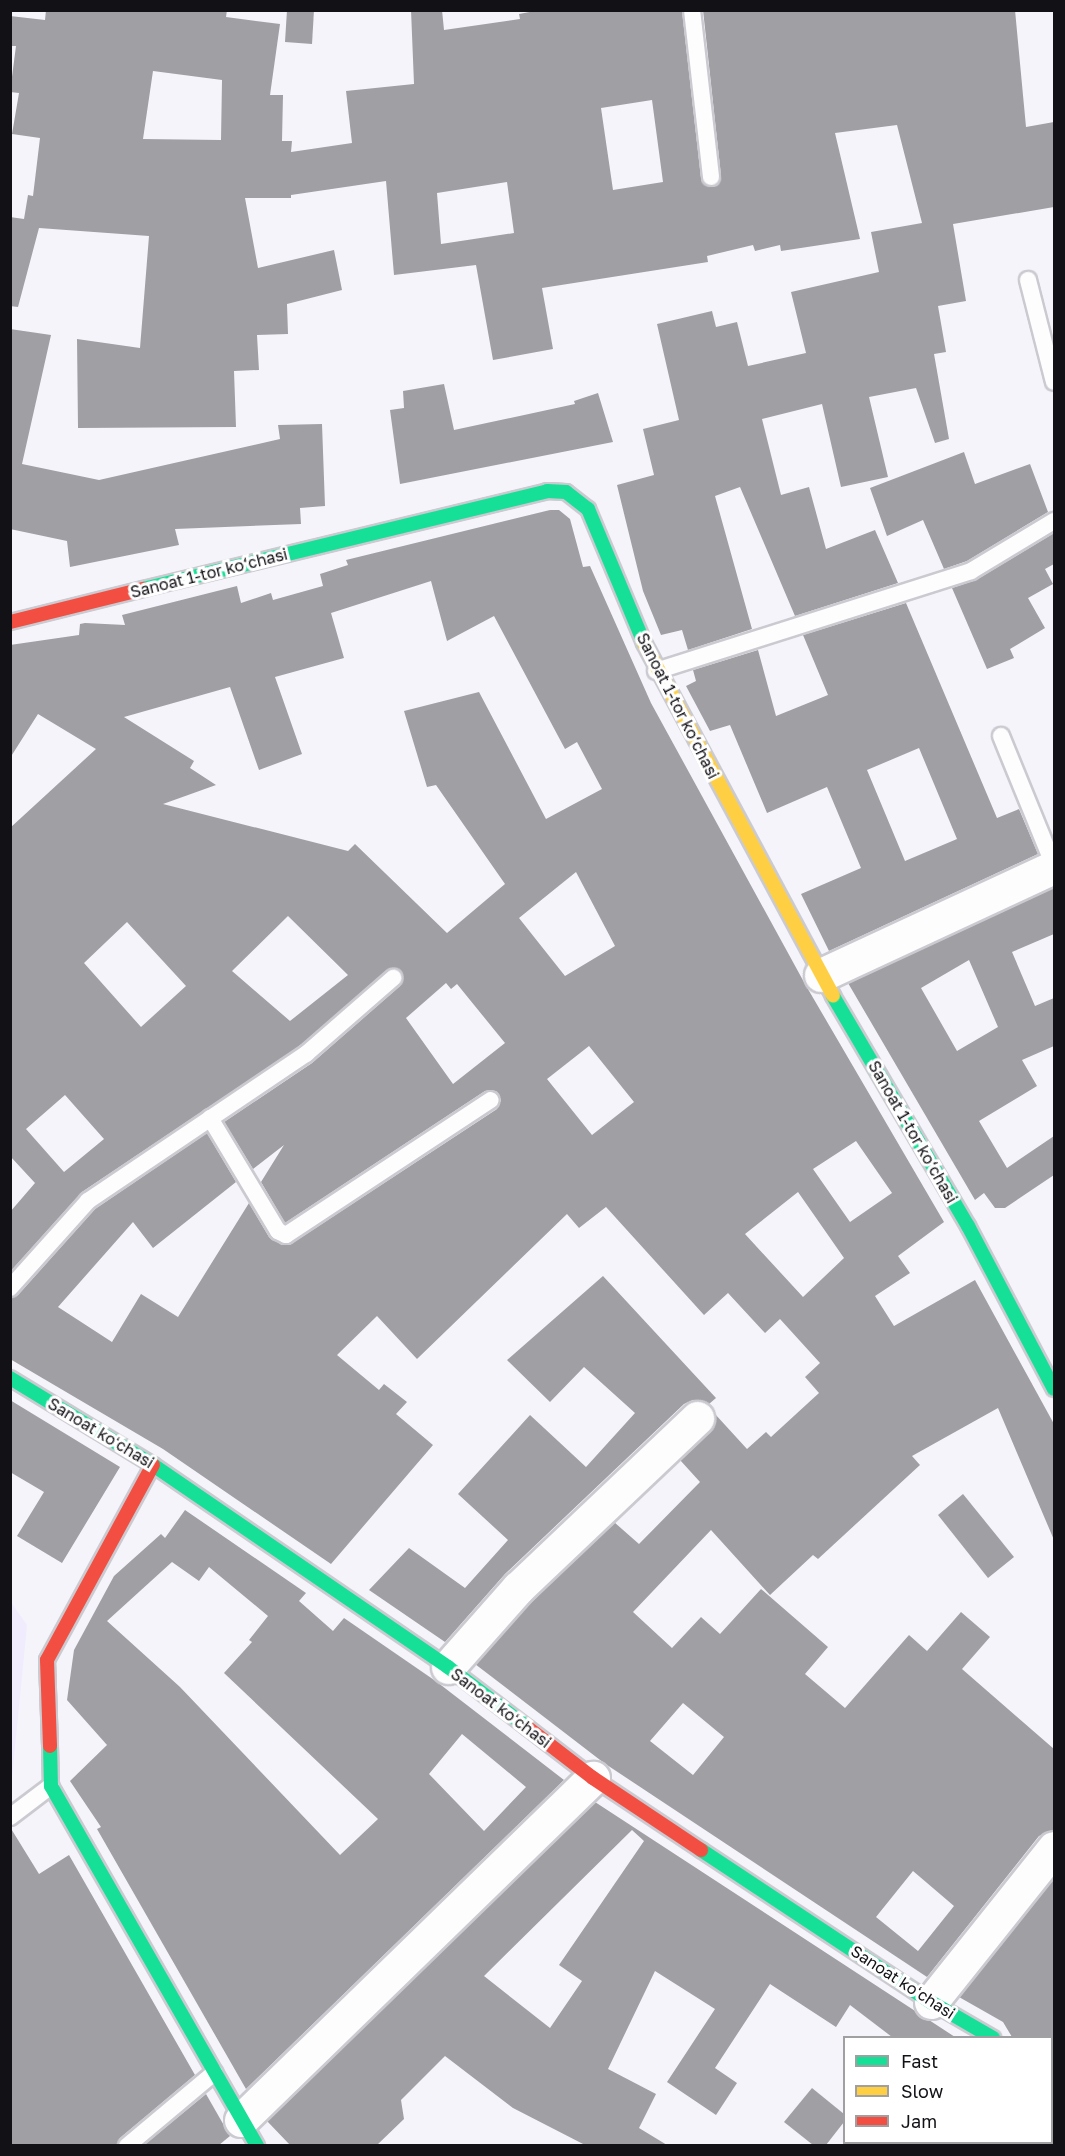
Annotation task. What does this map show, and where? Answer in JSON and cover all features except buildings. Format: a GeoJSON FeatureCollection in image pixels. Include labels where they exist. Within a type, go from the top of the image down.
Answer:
{"type":"FeatureCollection","features":[{"type":"Feature","properties":{"kind":"street","name":"Sanoat 1-tor ko‘chasi"},"geometry":{"type":"LineString","coordinates":[[10,621],[548,491],[566,492],[588,509],[656,671],[821,975],[968,1226],[1054,1389]]}},
{"type":"Feature","properties":{"kind":"street"},"geometry":{"type":"LineString","coordinates":[[821,975],[1054,867]]}},
{"type":"Feature","properties":{"kind":"street","name":"Sanoat koʻchasi"},"geometry":{"type":"LineString","coordinates":[[10,1378],[153,1465],[448,1667],[593,1778],[931,2002],[991,2036]]}},
{"type":"Feature","properties":{"kind":"street"},"geometry":{"type":"LineString","coordinates":[[448,1667],[518,1588],[696,1418]]}},
{"type":"Feature","properties":{"kind":"street"},"geometry":{"type":"LineString","coordinates":[[153,1465],[47,1660],[51,1786],[249,2133],[593,1778]]}},
{"type":"Feature","properties":{"kind":"street"},"geometry":{"type":"LineString","coordinates":[[931,2002],[1054,1848]]}},
{"type":"Feature","properties":{"kind":"lane"},"geometry":{"type":"LineString","coordinates":[[692,10],[711,177]]}},
{"type":"Feature","properties":{"kind":"lane"},"geometry":{"type":"LineString","coordinates":[[1028,280],[1054,382]]}},
{"type":"Feature","properties":{"kind":"lane"},"geometry":{"type":"LineString","coordinates":[[656,671],[971,571],[1054,521]]}},
{"type":"Feature","properties":{"kind":"lane"},"geometry":{"type":"LineString","coordinates":[[1001,736],[1054,867]]}},
{"type":"Feature","properties":{"kind":"lane"},"geometry":{"type":"LineString","coordinates":[[10,1288],[88,1201],[306,1054],[393,978]]}},
{"type":"Feature","properties":{"kind":"lane"},"geometry":{"type":"LineString","coordinates":[[210,1118],[279,1231],[286,1235],[491,1100]]}},
{"type":"Feature","properties":{"kind":"lane"},"geometry":{"type":"LineString","coordinates":[[10,1818],[51,1786]]}},
{"type":"Feature","properties":{"kind":"lane"},"geometry":{"type":"LineString","coordinates":[[127,2145],[214,2073]]}},
{"type":"Feature","properties":{"kind":"shaded area"},"geometry":{"type":"Polygon","coordinates":[[[10,1601],[27,1625],[11,1788],[10,1788],[10,1601]]]}},
{"type":"Feature","properties":{"kind":"traffic: fast"},"geometry":{"type":"LineString","coordinates":[[143,589],[547,491],[566,492],[588,509],[644,643]]}},
{"type":"Feature","properties":{"kind":"traffic: fast"},"geometry":{"type":"LineString","coordinates":[[833,996],[968,1226],[1054,1389]]}},
{"type":"Feature","properties":{"kind":"traffic: fast"},"geometry":{"type":"LineString","coordinates":[[10,1378],[153,1465],[448,1667],[528,1728]]}},
{"type":"Feature","properties":{"kind":"traffic: fast"},"geometry":{"type":"LineString","coordinates":[[50,1746],[51,1786],[257,2146]]}},
{"type":"Feature","properties":{"kind":"traffic: fast"},"geometry":{"type":"LineString","coordinates":[[701,1850],[931,2002],[990,2036]]}},
{"type":"Feature","properties":{"kind":"traffic: slow"},"geometry":{"type":"LineString","coordinates":[[644,643],[833,996]]}},
{"type":"Feature","properties":{"kind":"traffic: jam"},"geometry":{"type":"LineString","coordinates":[[10,622],[143,589]]}},
{"type":"Feature","properties":{"kind":"traffic: jam"},"geometry":{"type":"LineString","coordinates":[[50,1746],[47,1660],[153,1465]]}},
{"type":"Feature","properties":{"kind":"traffic: jam"},"geometry":{"type":"LineString","coordinates":[[528,1728],[593,1778],[701,1850]]}}]}
